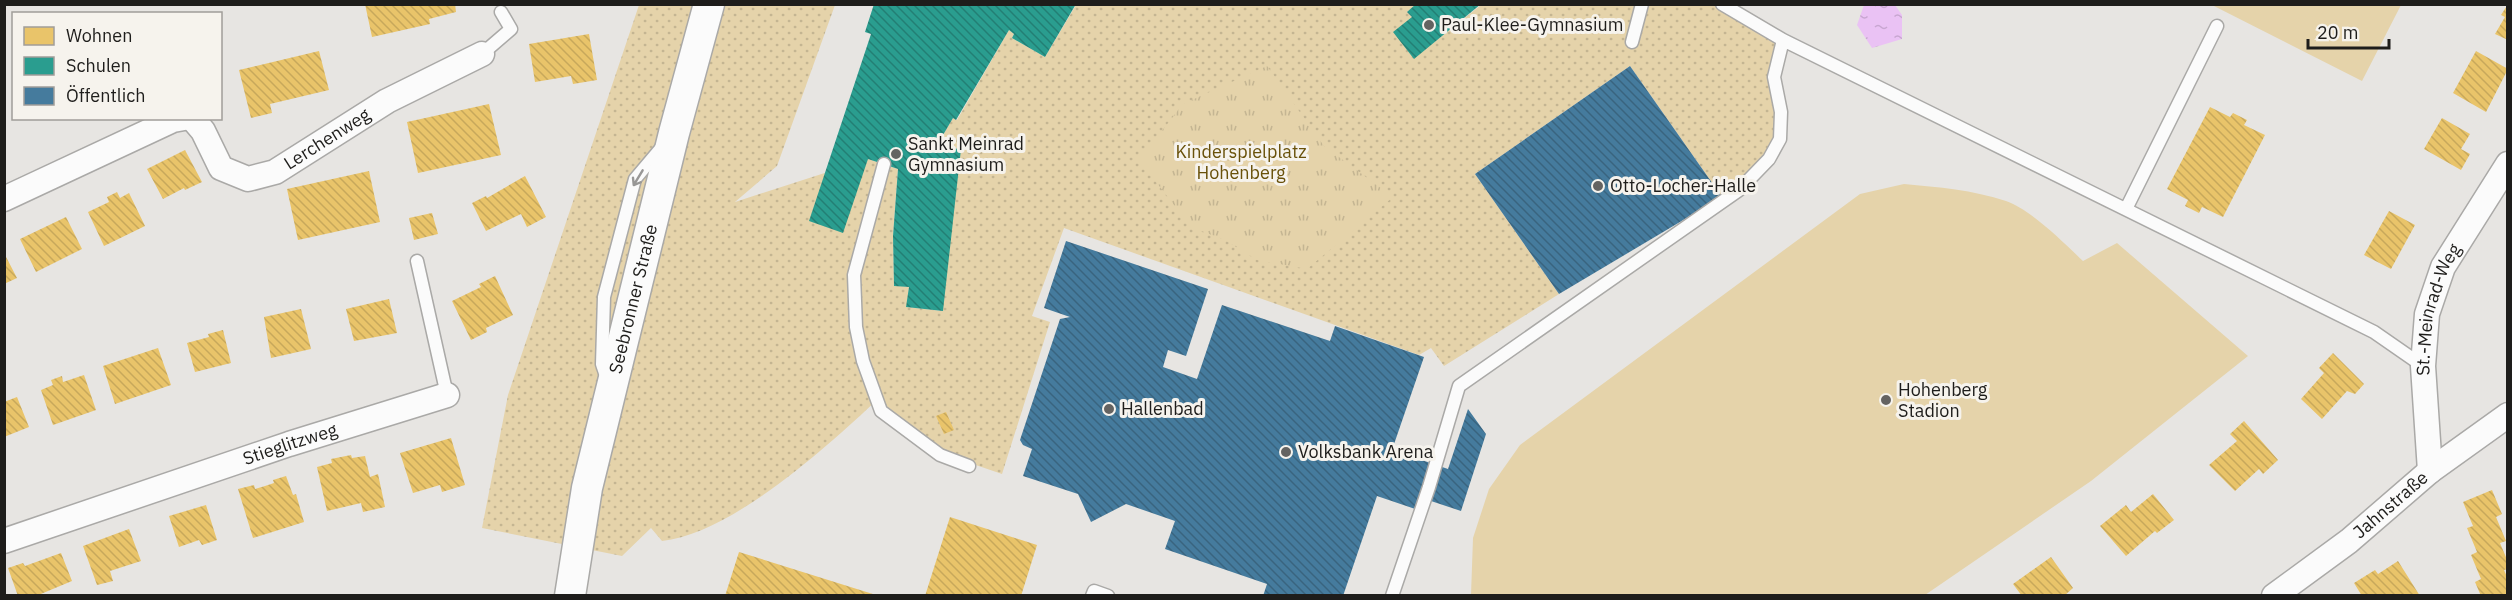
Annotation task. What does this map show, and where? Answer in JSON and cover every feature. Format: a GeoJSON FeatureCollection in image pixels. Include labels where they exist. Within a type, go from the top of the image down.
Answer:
{"type":"FeatureCollection","features":[{"type":"Feature","properties":{"kind":"street","name":"Seebronner Straße"},"geometry":{"type":"LineString","coordinates":[[570,596],[587,488],[674,133],[709,4]]}},
{"type":"Feature","properties":{"kind":"street","name":"Lerchenweg"},"geometry":{"type":"LineString","coordinates":[[194,120],[203,131],[221,168],[248,179],[275,172],[387,101],[482,54]]}},
{"type":"Feature","properties":{"kind":"street"},"geometry":{"type":"LineString","coordinates":[[4,199],[172,120]]}},
{"type":"Feature","properties":{"kind":"street","name":"St.-Meinrad-Weg"},"geometry":{"type":"LineString","coordinates":[[2430,471],[2423,366],[2427,314],[2443,267],[2508,164]]}},
{"type":"Feature","properties":{"kind":"street","name":"Stieglitzweg"},"geometry":{"type":"LineString","coordinates":[[4,541],[289,444],[447,395]]}},
{"type":"Feature","properties":{"kind":"street","name":"Jahnstraße"},"geometry":{"type":"LineString","coordinates":[[2274,596],[2349,541],[2430,471],[2508,415]]}},
{"type":"Feature","properties":{"kind":"lane"},"geometry":{"type":"LineString","coordinates":[[1632,42],[1642,4]]}},
{"type":"Feature","properties":{"kind":"lane"},"geometry":{"type":"LineString","coordinates":[[1722,4],[1783,40],[2374,332],[2423,366]]}},
{"type":"Feature","properties":{"kind":"lane"},"geometry":{"type":"LineString","coordinates":[[482,54],[511,29],[501,12]]}},
{"type":"Feature","properties":{"kind":"lane"},"geometry":{"type":"LineString","coordinates":[[2126,209],[2217,26]]}},
{"type":"Feature","properties":{"kind":"lane"},"geometry":{"type":"LineString","coordinates":[[1392,596],[1429,487],[1458,386],[1739,190],[1769,159],[1780,139],[1781,112],[1774,77],[1783,40]]}},
{"type":"Feature","properties":{"kind":"lane"},"geometry":{"type":"LineString","coordinates":[[884,164],[854,275],[856,327],[863,361],[881,411],[940,455],[969,466]]}},
{"type":"Feature","properties":{"kind":"lane","name":"Stieglitzweg"},"geometry":{"type":"LineString","coordinates":[[417,261],[447,395]]}},
{"type":"Feature","properties":{"kind":"lane"},"geometry":{"type":"LineString","coordinates":[[1092,596],[1094,591],[1108,596]]}},
{"type":"Feature","properties":{"kind":"green space"},"geometry":{"type":"Polygon","coordinates":[[[639,5],[835,5],[777,166],[735,202],[868,159],[898,169],[893,236],[894,285],[909,287],[907,307],[942,311],[960,149],[936,147],[953,118],[957,120],[1009,30],[1014,34],[1012,38],[1045,57],[1076,5],[1416,5],[1407,12],[1412,17],[1414,58],[1481,5],[1722,5],[1783,40],[1775,77],[1781,112],[1769,159],[1722,197],[1630,66],[1475,174],[1559,294],[1444,366],[1431,348],[1419,355],[1064,228],[1032,316],[1050,322],[1002,474],[964,461],[931,442],[878,399],[806,463],[747,505],[689,535],[662,541],[651,528],[622,556],[482,528],[508,395],[639,5]]]}},
{"type":"Feature","properties":{"kind":"green space"},"geometry":{"type":"Polygon","coordinates":[[[2212,5],[2401,5],[2362,81],[2212,5]]]}},
{"type":"Feature","properties":{"kind":"green space","name":"Kinderspielplatz Hohenberg"},"geometry":{"type":"Polygon","coordinates":[[[1267,66],[1324,146],[1393,197],[1307,269],[1257,260],[1225,240],[1191,227],[1139,160],[1183,104],[1267,66]]]}},
{"type":"Feature","properties":{"kind":"green space","name":"Hohenberg Stadion"},"geometry":{"type":"Polygon","coordinates":[[[1904,184],[1968,192],[2006,201],[2036,219],[2083,261],[2117,243],[2248,356],[2091,481],[1925,595],[1471,595],[1473,538],[1489,489],[1520,445],[1860,194],[1904,184]]]}},
{"type":"Feature","properties":{"kind":"water"},"geometry":{"type":"Polygon","coordinates":[[[1864,5],[1895,5],[1902,15],[1902,39],[1872,48],[1857,25],[1864,5]]]}},
{"type":"Feature","properties":{"kind":"building: Wohnen"},"geometry":{"type":"Polygon","coordinates":[[[365,4],[455,4],[456,12],[429,19],[430,24],[372,37],[365,4]]]}},
{"type":"Feature","properties":{"kind":"building: Wohnen"},"geometry":{"type":"Polygon","coordinates":[[[2508,4],[2508,40],[2495,34],[2505,17],[2501,15],[2508,4]]]}},
{"type":"Feature","properties":{"kind":"building: Wohnen"},"geometry":{"type":"Polygon","coordinates":[[[589,34],[597,80],[573,84],[571,76],[535,82],[529,44],[589,34]]]}},
{"type":"Feature","properties":{"kind":"building: Wohnen"},"geometry":{"type":"Polygon","coordinates":[[[319,51],[329,90],[270,104],[272,113],[251,118],[239,70],[319,51]]]}},
{"type":"Feature","properties":{"kind":"building: Wohnen"},"geometry":{"type":"Polygon","coordinates":[[[2476,51],[2508,69],[2486,112],[2453,93],[2476,51]]]}},
{"type":"Feature","properties":{"kind":"building: Wohnen"},"geometry":{"type":"Polygon","coordinates":[[[489,104],[501,155],[418,173],[407,122],[489,104]]]}},
{"type":"Feature","properties":{"kind":"building: Wohnen"},"geometry":{"type":"Polygon","coordinates":[[[2210,107],[2230,117],[2233,113],[2247,120],[2244,125],[2265,135],[2223,217],[2202,207],[2199,213],[2185,206],[2188,200],[2167,189],[2210,107]]]}},
{"type":"Feature","properties":{"kind":"building: Wohnen"},"geometry":{"type":"Polygon","coordinates":[[[2442,118],[2470,134],[2461,149],[2470,154],[2461,170],[2424,149],[2442,118]]]}},
{"type":"Feature","properties":{"kind":"building: Wohnen"},"geometry":{"type":"Polygon","coordinates":[[[185,150],[202,182],[163,199],[147,169],[185,150]]]}},
{"type":"Feature","properties":{"kind":"building: Wohnen"},"geometry":{"type":"Polygon","coordinates":[[[369,171],[380,222],[298,240],[287,189],[369,171]]]}},
{"type":"Feature","properties":{"kind":"building: Wohnen"},"geometry":{"type":"Polygon","coordinates":[[[525,176],[546,217],[527,227],[521,214],[486,231],[472,203],[486,196],[487,198],[525,176]]]}},
{"type":"Feature","properties":{"kind":"building: Wohnen"},"geometry":{"type":"Polygon","coordinates":[[[117,192],[120,198],[129,193],[145,226],[104,246],[88,212],[109,202],[107,197],[117,192]]]}},
{"type":"Feature","properties":{"kind":"building: Wohnen"},"geometry":{"type":"Polygon","coordinates":[[[2389,211],[2415,225],[2391,269],[2364,255],[2389,211]]]}},
{"type":"Feature","properties":{"kind":"building: Wohnen"},"geometry":{"type":"Polygon","coordinates":[[[432,213],[438,234],[414,240],[409,218],[432,213]]]}},
{"type":"Feature","properties":{"kind":"building: Wohnen"},"geometry":{"type":"Polygon","coordinates":[[[66,217],[82,249],[36,272],[20,239],[66,217]]]}},
{"type":"Feature","properties":{"kind":"building: Wohnen"},"geometry":{"type":"Polygon","coordinates":[[[4,253],[17,278],[4,284],[4,253]]]}},
{"type":"Feature","properties":{"kind":"building: Wohnen"},"geometry":{"type":"Polygon","coordinates":[[[495,276],[513,315],[486,328],[487,332],[471,340],[452,301],[481,287],[479,284],[495,276]]]}},
{"type":"Feature","properties":{"kind":"building: Wohnen"},"geometry":{"type":"Polygon","coordinates":[[[389,299],[397,333],[354,341],[346,309],[389,299]]]}},
{"type":"Feature","properties":{"kind":"building: Wohnen"},"geometry":{"type":"Polygon","coordinates":[[[301,309],[311,349],[271,358],[264,317],[301,309]]]}},
{"type":"Feature","properties":{"kind":"building: Wohnen"},"geometry":{"type":"Polygon","coordinates":[[[223,330],[231,363],[195,372],[187,343],[209,337],[208,334],[223,330]]]}},
{"type":"Feature","properties":{"kind":"building: Wohnen"},"geometry":{"type":"Polygon","coordinates":[[[158,348],[171,385],[115,404],[103,366],[158,348]]]}},
{"type":"Feature","properties":{"kind":"building: Wohnen"},"geometry":{"type":"Polygon","coordinates":[[[2333,353],[2364,384],[2355,394],[2347,391],[2322,419],[2301,399],[2324,373],[2319,368],[2333,353]]]}},
{"type":"Feature","properties":{"kind":"building: Wohnen"},"geometry":{"type":"Polygon","coordinates":[[[84,375],[96,410],[53,425],[41,390],[53,385],[51,380],[62,376],[63,382],[84,375]]]}},
{"type":"Feature","properties":{"kind":"building: Wohnen"},"geometry":{"type":"Polygon","coordinates":[[[17,397],[29,427],[4,437],[4,402],[17,397]]]}},
{"type":"Feature","properties":{"kind":"building: Wohnen"},"geometry":{"type":"Polygon","coordinates":[[[946,412],[954,430],[944,434],[936,416],[946,412]]]}},
{"type":"Feature","properties":{"kind":"building: Wohnen"},"geometry":{"type":"Polygon","coordinates":[[[2244,421],[2278,460],[2263,474],[2259,469],[2235,491],[2209,465],[2237,441],[2230,434],[2244,421]]]}},
{"type":"Feature","properties":{"kind":"building: Wohnen"},"geometry":{"type":"Polygon","coordinates":[[[451,438],[465,485],[442,492],[440,485],[413,493],[400,453],[451,438]]]}},
{"type":"Feature","properties":{"kind":"building: Wohnen"},"geometry":{"type":"Polygon","coordinates":[[[351,455],[352,458],[365,456],[370,477],[378,474],[385,507],[363,512],[361,503],[327,511],[317,467],[332,463],[331,459],[351,455]]]}},
{"type":"Feature","properties":{"kind":"building: Wohnen"},"geometry":{"type":"Polygon","coordinates":[[[286,476],[293,495],[296,494],[304,522],[253,538],[238,489],[254,485],[255,489],[274,483],[273,480],[286,476]]]}},
{"type":"Feature","properties":{"kind":"building: Wohnen"},"geometry":{"type":"Polygon","coordinates":[[[2492,490],[2502,514],[2496,517],[2506,541],[2500,543],[2508,562],[2508,569],[2504,570],[2508,579],[2508,596],[2481,596],[2475,582],[2481,579],[2471,555],[2477,552],[2467,528],[2473,526],[2463,502],[2492,490]]]}},
{"type":"Feature","properties":{"kind":"building: Wohnen"},"geometry":{"type":"Polygon","coordinates":[[[2153,494],[2174,520],[2157,533],[2155,531],[2126,556],[2100,526],[2126,505],[2131,512],[2153,494]]]}},
{"type":"Feature","properties":{"kind":"building: Wohnen"},"geometry":{"type":"Polygon","coordinates":[[[206,505],[217,540],[202,545],[199,540],[179,547],[169,516],[206,505]]]}},
{"type":"Feature","properties":{"kind":"building: Wohnen"},"geometry":{"type":"Polygon","coordinates":[[[950,517],[1037,545],[1021,596],[925,596],[950,517]]]}},
{"type":"Feature","properties":{"kind":"building: Wohnen"},"geometry":{"type":"Polygon","coordinates":[[[129,529],[141,561],[110,571],[113,581],[97,585],[83,546],[129,529]]]}},
{"type":"Feature","properties":{"kind":"building: Wohnen"},"geometry":{"type":"Polygon","coordinates":[[[739,552],[876,595],[876,596],[725,596],[739,552]]]}},
{"type":"Feature","properties":{"kind":"building: Wohnen"},"geometry":{"type":"Polygon","coordinates":[[[61,553],[72,581],[36,596],[18,596],[8,568],[23,563],[25,566],[61,553]]]}},
{"type":"Feature","properties":{"kind":"building: Wohnen"},"geometry":{"type":"Polygon","coordinates":[[[2051,557],[2073,588],[2064,596],[2022,596],[2013,584],[2051,557]]]}},
{"type":"Feature","properties":{"kind":"building: Wohnen"},"geometry":{"type":"Polygon","coordinates":[[[2398,561],[2420,596],[2362,596],[2354,583],[2375,570],[2378,574],[2398,561]]]}},
{"type":"Feature","properties":{"kind":"building: Schulen","name":"Sankt Meinrad Gymnasium"},"geometry":{"type":"Polygon","coordinates":[[[874,4],[1076,4],[1045,57],[1012,38],[1014,34],[1009,30],[956,120],[953,118],[936,147],[961,149],[943,311],[906,307],[909,287],[894,286],[893,236],[898,169],[868,159],[843,233],[809,221],[871,34],[865,32],[874,4]]]}},
{"type":"Feature","properties":{"kind":"building: Schulen","name":"Paul-Klee-Gymnasium"},"geometry":{"type":"Polygon","coordinates":[[[1416,4],[1481,4],[1414,59],[1393,32],[1412,17],[1407,12],[1416,4]]]}},
{"type":"Feature","properties":{"kind":"building: Öffentlich","name":"Otto-Locher-Halle"},"geometry":{"type":"Polygon","coordinates":[[[1630,66],[1722,197],[1559,294],[1475,174],[1630,66]]]}},
{"type":"Feature","properties":{"kind":"building: Öffentlich","name":"Volksbank Arena"},"geometry":{"type":"Polygon","coordinates":[[[1066,241],[1208,289],[1186,356],[1168,350],[1163,367],[1197,379],[1222,305],[1330,341],[1335,326],[1424,357],[1392,450],[1448,469],[1468,409],[1486,434],[1461,511],[1428,500],[1424,512],[1377,496],[1343,596],[1263,596],[1267,584],[1165,549],[1175,521],[1126,504],[1091,522],[1078,494],[1023,476],[1032,449],[1023,445],[1020,440],[1060,319],[1070,317],[1044,308],[1066,241]]]}},
{"type":"Feature","properties":{"kind":"place","name":"Paul-Klee-Gymnasium"},"geometry":{"type":"Point","coordinates":[1429,25]}},
{"type":"Feature","properties":{"kind":"place","name":"Sankt Meinrad Gymnasium"},"geometry":{"type":"Point","coordinates":[896,154]}},
{"type":"Feature","properties":{"kind":"place","name":"Otto-Locher-Halle"},"geometry":{"type":"Point","coordinates":[1598,186]}},
{"type":"Feature","properties":{"kind":"place","name":"Hohenberg Stadion"},"geometry":{"type":"Point","coordinates":[1886,400]}},
{"type":"Feature","properties":{"kind":"place","name":"Hallenbad"},"geometry":{"type":"Point","coordinates":[1109,409]}},
{"type":"Feature","properties":{"kind":"place","name":"Volksbank Arena"},"geometry":{"type":"Point","coordinates":[1286,452]}}]}
